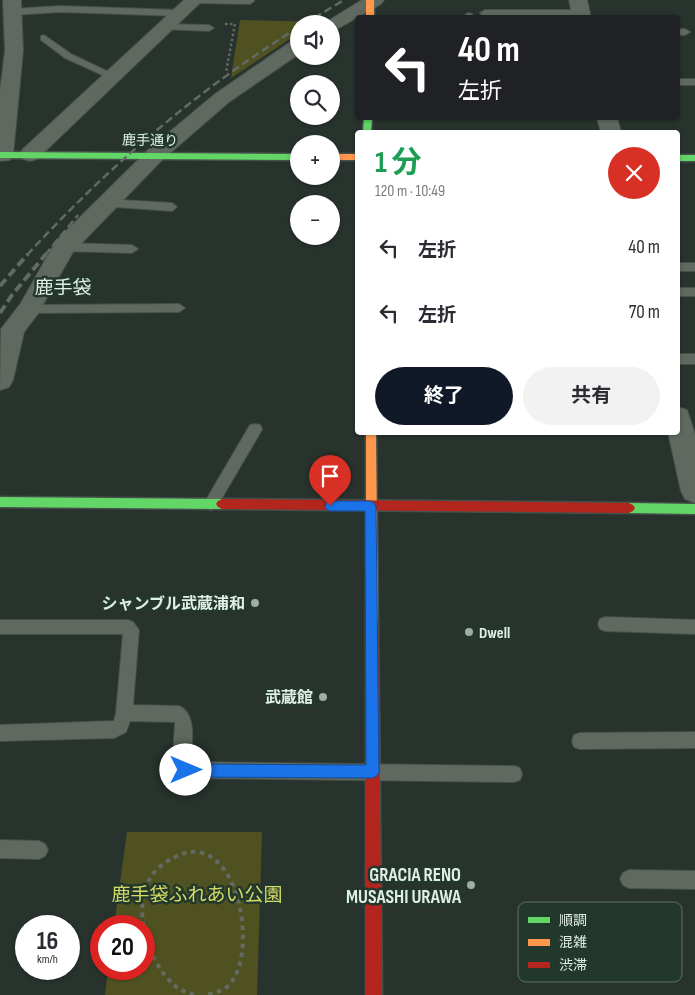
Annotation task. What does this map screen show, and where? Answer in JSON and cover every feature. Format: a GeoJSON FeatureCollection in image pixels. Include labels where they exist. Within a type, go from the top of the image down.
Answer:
{"type":"FeatureCollection","features":[{"type":"Feature","properties":{"kind":"street"},"geometry":{"type":"LineString","coordinates":[[30,154],[189,4]]}},
{"type":"Feature","properties":{"kind":"street"},"geometry":{"type":"LineString","coordinates":[[340,20],[371,5]]}},
{"type":"Feature","properties":{"kind":"street"},"geometry":{"type":"LineString","coordinates":[[1,155],[14,51],[12,6]]}},
{"type":"Feature","properties":{"kind":"street"},"geometry":{"type":"LineString","coordinates":[[0,380],[13,329],[30,309],[64,247],[155,155],[222,98],[290,51]]}},
{"type":"Feature","properties":{"kind":"street","name":"鹿手通り"},"geometry":{"type":"LineString","coordinates":[[1,155],[290,156]]}},
{"type":"Feature","properties":{"kind":"street"},"geometry":{"type":"LineString","coordinates":[[340,157],[355,157]]}},
{"type":"Feature","properties":{"kind":"street"},"geometry":{"type":"LineString","coordinates":[[680,158],[695,158]]}},
{"type":"Feature","properties":{"kind":"street"},"geometry":{"type":"LineString","coordinates":[[680,425],[695,491]]}},
{"type":"Feature","properties":{"kind":"street"},"geometry":{"type":"LineString","coordinates":[[371,435],[374,995]]}},
{"type":"Feature","properties":{"kind":"street"},"geometry":{"type":"LineString","coordinates":[[0,502],[695,509]]}},
{"type":"Feature","properties":{"kind":"lane"},"geometry":{"type":"LineString","coordinates":[[12,6],[60,9],[250,2]]}},
{"type":"Feature","properties":{"kind":"lane"},"geometry":{"type":"LineString","coordinates":[[485,13],[580,10]]}},
{"type":"Feature","properties":{"kind":"lane"},"geometry":{"type":"LineString","coordinates":[[164,27],[213,26]]}},
{"type":"Feature","properties":{"kind":"lane"},"geometry":{"type":"LineString","coordinates":[[44,38],[68,56],[112,76]]}},
{"type":"Feature","properties":{"kind":"lane"},"geometry":{"type":"LineString","coordinates":[[680,82],[695,82]]}},
{"type":"Feature","properties":{"kind":"lane"},"geometry":{"type":"LineString","coordinates":[[105,204],[172,207]]}},
{"type":"Feature","properties":{"kind":"lane"},"geometry":{"type":"LineString","coordinates":[[64,247],[132,249]]}},
{"type":"Feature","properties":{"kind":"lane"},"geometry":{"type":"LineString","coordinates":[[680,267],[695,267]]}},
{"type":"Feature","properties":{"kind":"lane"},"geometry":{"type":"LineString","coordinates":[[680,292],[695,292]]}},
{"type":"Feature","properties":{"kind":"lane"},"geometry":{"type":"LineString","coordinates":[[30,309],[179,308]]}},
{"type":"Feature","properties":{"kind":"lane"},"geometry":{"type":"LineString","coordinates":[[680,359],[695,359]]}},
{"type":"Feature","properties":{"kind":"lane"},"geometry":{"type":"LineString","coordinates":[[211,504],[255,429]]}},
{"type":"Feature","properties":{"kind":"lane"},"geometry":{"type":"LineString","coordinates":[[606,624],[695,627]]}},
{"type":"Feature","properties":{"kind":"lane"},"geometry":{"type":"LineString","coordinates":[[0,627],[128,627],[131,630],[124,713],[120,726],[114,730],[0,732]]}},
{"type":"Feature","properties":{"kind":"lane"},"geometry":{"type":"LineString","coordinates":[[124,713],[179,714],[183,718],[183,766],[186,770],[514,774]]}},
{"type":"Feature","properties":{"kind":"lane"},"geometry":{"type":"LineString","coordinates":[[580,741],[695,740]]}},
{"type":"Feature","properties":{"kind":"lane"},"geometry":{"type":"LineString","coordinates":[[0,850],[39,850]]}},
{"type":"Feature","properties":{"kind":"lane"},"geometry":{"type":"LineString","coordinates":[[629,879],[695,880]]}},
{"type":"Feature","properties":{"kind":"path"},"geometry":{"type":"LineString","coordinates":[[213,26],[235,24],[222,98]]}},
{"type":"Feature","properties":{"kind":"path"},"geometry":{"type":"LineString","coordinates":[[194,995],[174,985],[158,965],[141,913],[145,887],[156,870],[176,855],[194,851],[213,859],[227,871],[241,907],[244,935],[240,963],[230,984],[216,993],[206,995]]}},
{"type":"Feature","properties":{"kind":"green space"},"geometry":{"type":"Polygon","coordinates":[[[240,20],[290,21],[290,39],[231,78],[240,20]]]}},
{"type":"Feature","properties":{"kind":"green space","name":"鹿手袋ふれあい公園"},"geometry":{"type":"Polygon","coordinates":[[[127,832],[262,832],[257,995],[105,995],[107,980],[155,980],[155,915],[116,915],[127,832]]]}},
{"type":"Feature","properties":{"kind":"railway"},"geometry":{"type":"LineString","coordinates":[[319,15],[344,0]]}},
{"type":"Feature","properties":{"kind":"railway"},"geometry":{"type":"LineString","coordinates":[[27,255],[89,191],[155,132],[225,77],[290,33]]}},
{"type":"Feature","properties":{"kind":"railway"},"geometry":{"type":"LineString","coordinates":[[45,255],[78,215]]}},
{"type":"Feature","properties":{"kind":"railway"},"geometry":{"type":"LineString","coordinates":[[0,286],[28,254]]}},
{"type":"Feature","properties":{"kind":"railway"},"geometry":{"type":"LineString","coordinates":[[0,313],[12,295],[46,254]]}},
{"type":"Feature","properties":{"kind":"traffic: fast"},"geometry":{"type":"LineString","coordinates":[[367,130],[368,120]]}},
{"type":"Feature","properties":{"kind":"traffic: fast"},"geometry":{"type":"LineString","coordinates":[[0,155],[290,157]]}},
{"type":"Feature","properties":{"kind":"traffic: fast"},"geometry":{"type":"LineString","coordinates":[[680,158],[695,158]]}},
{"type":"Feature","properties":{"kind":"traffic: fast"},"geometry":{"type":"LineString","coordinates":[[0,502],[222,504]]}},
{"type":"Feature","properties":{"kind":"traffic: fast"},"geometry":{"type":"LineString","coordinates":[[629,508],[695,509]]}},
{"type":"Feature","properties":{"kind":"traffic: slow"},"geometry":{"type":"LineString","coordinates":[[370,0],[370,15]]}},
{"type":"Feature","properties":{"kind":"traffic: slow"},"geometry":{"type":"LineString","coordinates":[[340,157],[355,157]]}},
{"type":"Feature","properties":{"kind":"traffic: slow"},"geometry":{"type":"LineString","coordinates":[[371,435],[372,623]]}},
{"type":"Feature","properties":{"kind":"traffic: jam"},"geometry":{"type":"LineString","coordinates":[[222,504],[629,508]]}},
{"type":"Feature","properties":{"kind":"traffic: jam"},"geometry":{"type":"LineString","coordinates":[[372,623],[374,995]]}},
{"type":"Feature","properties":{"kind":"place","name":"シャンブル武蔵浦和"},"geometry":{"type":"Point","coordinates":[255,603]}},
{"type":"Feature","properties":{"kind":"place","name":"Dwell"},"geometry":{"type":"Point","coordinates":[469,632]}},
{"type":"Feature","properties":{"kind":"place","name":"武蔵館"},"geometry":{"type":"Point","coordinates":[323,697]}},
{"type":"Feature","properties":{"kind":"place","name":"GRACIA RENO MUSASHI URAWA"},"geometry":{"type":"Point","coordinates":[471,885]}},
{"type":"Feature","properties":{"kind":"district","name":"鹿手袋"},"geometry":{"type":"Point","coordinates":[63,287]}},
{"type":"Feature","properties":{"kind":"route"},"geometry":{"type":"LineString","coordinates":[[186,770],[372,772],[370,506],[330,506]]}}]}
